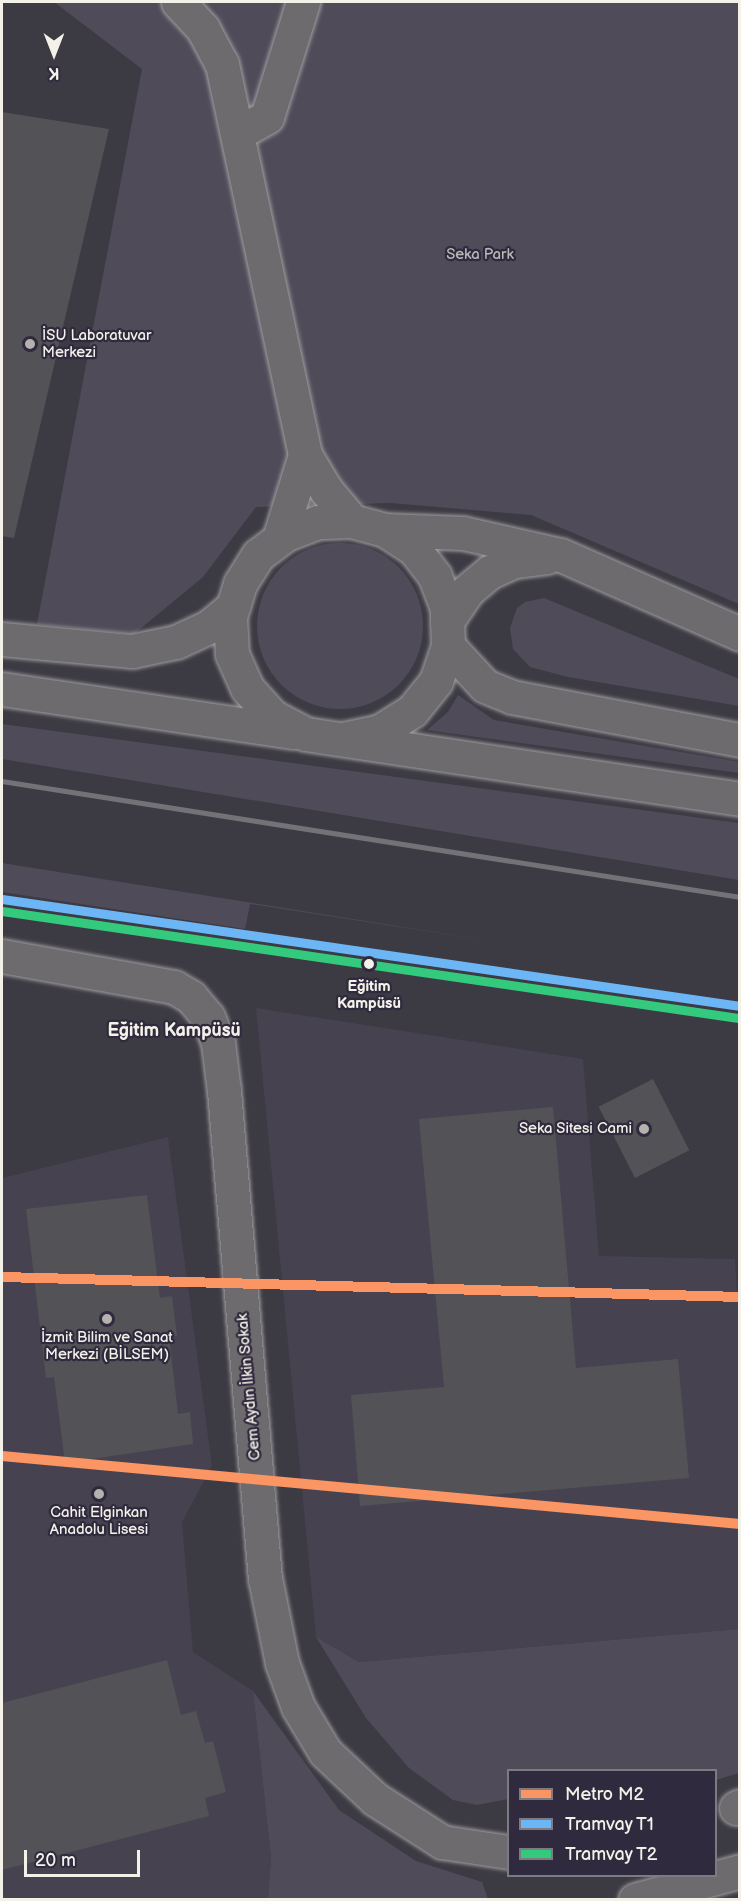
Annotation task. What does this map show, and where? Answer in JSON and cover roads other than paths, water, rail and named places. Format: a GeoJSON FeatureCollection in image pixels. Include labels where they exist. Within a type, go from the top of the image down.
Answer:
{"type":"FeatureCollection","features":[{"type":"Feature","properties":{"kind":"main road"},"geometry":{"type":"LineString","coordinates":[[178,2],[203,29],[222,64],[305,455],[326,490],[352,521]]}},
{"type":"Feature","properties":{"kind":"main road"},"geometry":{"type":"LineString","coordinates":[[238,133],[267,117],[303,2]]}},
{"type":"Feature","properties":{"kind":"main road"},"geometry":{"type":"LineString","coordinates":[[279,539],[305,455]]}},
{"type":"Feature","properties":{"kind":"main road"},"geometry":{"type":"LineString","coordinates":[[306,734],[272,716],[247,688],[232,654],[233,607],[240,584],[258,555],[279,539],[318,522],[352,521],[385,530],[463,533],[561,555],[740,634]]}},
{"type":"Feature","properties":{"kind":"main road"},"geometry":{"type":"LineString","coordinates":[[385,530],[414,549],[435,576],[447,608],[448,633],[485,686],[512,697],[740,740]]}},
{"type":"Feature","properties":{"kind":"main road"},"geometry":{"type":"LineString","coordinates":[[344,739],[380,731],[412,711],[436,681],[448,633],[467,591],[490,572],[515,561],[561,555]]}},
{"type":"Feature","properties":{"kind":"main road"},"geometry":{"type":"LineString","coordinates":[[2,639],[132,651],[176,642],[210,626],[233,607]]}},
{"type":"Feature","properties":{"kind":"main road"},"geometry":{"type":"LineString","coordinates":[[2,689],[740,799]]}},
{"type":"Feature","properties":{"kind":"main road","name":"Cem Aydın İlkin Sokak"},"geometry":{"type":"LineString","coordinates":[[2,956],[174,987],[192,997],[207,1017],[218,1043],[265,1578],[282,1664],[298,1707],[326,1752],[375,1799],[442,1842],[507,1852]]}},
{"type":"Feature","properties":{"kind":"main road"},"geometry":{"type":"LineString","coordinates":[[635,1899],[740,1871]]}},
{"type":"Feature","properties":{"kind":"railway"},"geometry":{"type":"LineString","coordinates":[[2,781],[740,897]]}},
{"type":"Feature","properties":{"kind":"metro line","name":"M2"},"geometry":{"type":"LineString","coordinates":[[2,1277],[740,1297]]}},
{"type":"Feature","properties":{"kind":"metro line","name":"M2"},"geometry":{"type":"LineString","coordinates":[[2,1456],[740,1524]]}},
{"type":"Feature","properties":{"kind":"tram line","name":"T1"},"geometry":{"type":"LineString","coordinates":[[2,899],[740,1006]]}},
{"type":"Feature","properties":{"kind":"tram line","name":"T2"},"geometry":{"type":"LineString","coordinates":[[2,911],[738,1018]]}},
{"type":"Feature","properties":{"kind":"place","name":"İSU Laboratuvar Merkezi"},"geometry":{"type":"Point","coordinates":[30,344]}},
{"type":"Feature","properties":{"kind":"place","name":"Eğitim Kampüsü"},"geometry":{"type":"Point","coordinates":[369,964]}},
{"type":"Feature","properties":{"kind":"place","name":"Seka Sitesi Cami"},"geometry":{"type":"Point","coordinates":[644,1129]}},
{"type":"Feature","properties":{"kind":"place","name":"İzmit Bilim ve Sanat Merkezi (BİLSEM)"},"geometry":{"type":"Point","coordinates":[107,1319]}},
{"type":"Feature","properties":{"kind":"place","name":"Cahit Elginkan Anadolu Lisesi"},"geometry":{"type":"Point","coordinates":[99,1494]}},
{"type":"Feature","properties":{"kind":"district","name":"Eğitim Kampüsü"},"geometry":{"type":"Point","coordinates":[174,1031]}},
{"type":"Feature","properties":{"kind":"park label","name":"Seka Park"},"geometry":{"type":"Point","coordinates":[480,255]}}]}
